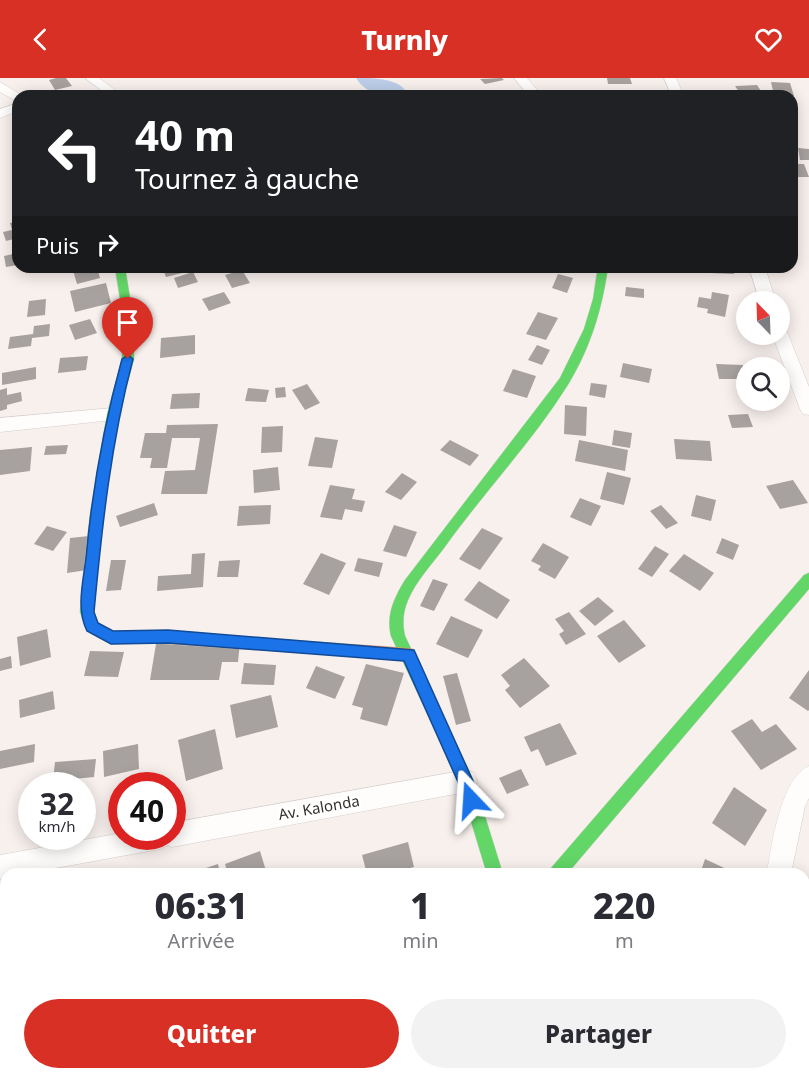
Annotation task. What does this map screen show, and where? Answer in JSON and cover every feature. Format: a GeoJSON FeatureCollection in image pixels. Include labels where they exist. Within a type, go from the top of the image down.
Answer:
{"type":"FeatureCollection","features":[{"type":"Feature","properties":{"kind":"street"},"geometry":{"type":"LineString","coordinates":[[91,78],[108,90]]}},
{"type":"Feature","properties":{"kind":"street"},"geometry":{"type":"LineString","coordinates":[[520,78],[531,90]]}},
{"type":"Feature","properties":{"kind":"street"},"geometry":{"type":"LineString","coordinates":[[121,273],[128,317],[128,359],[113,414],[96,514],[87,612],[92,627],[111,638],[168,637],[408,654]]}},
{"type":"Feature","properties":{"kind":"street"},"geometry":{"type":"LineString","coordinates":[[493,868],[466,781],[408,654],[397,639],[394,622],[403,594],[490,478],[558,394],[588,339],[603,283],[603,273]]}},
{"type":"Feature","properties":{"kind":"street"},"geometry":{"type":"LineString","coordinates":[[759,273],[765,291]]}},
{"type":"Feature","properties":{"kind":"street"},"geometry":{"type":"LineString","coordinates":[[784,345],[809,409]]}},
{"type":"Feature","properties":{"kind":"street"},"geometry":{"type":"LineString","coordinates":[[0,424],[113,414]]}},
{"type":"Feature","properties":{"kind":"street"},"geometry":{"type":"LineString","coordinates":[[562,868],[809,579]]}},
{"type":"Feature","properties":{"kind":"street"},"geometry":{"type":"LineString","coordinates":[[780,868],[794,802],[809,777]]}},
{"type":"Feature","properties":{"kind":"street","name":"Av. Kalonda"},"geometry":{"type":"LineString","coordinates":[[186,832],[466,781]]}},
{"type":"Feature","properties":{"kind":"street"},"geometry":{"type":"LineString","coordinates":[[0,867],[108,847]]}},
{"type":"Feature","properties":{"kind":"building"},"geometry":{"type":"Polygon","coordinates":[[[66,78],[72,86],[55,90],[49,80],[66,78]]]}},
{"type":"Feature","properties":{"kind":"building"},"geometry":{"type":"Polygon","coordinates":[[[502,78],[504,80],[485,84],[480,79],[502,78]]]}},
{"type":"Feature","properties":{"kind":"building"},"geometry":{"type":"Polygon","coordinates":[[[607,78],[630,78],[632,84],[608,84],[607,78]]]}},
{"type":"Feature","properties":{"kind":"building"},"geometry":{"type":"Polygon","coordinates":[[[771,82],[790,83],[792,90],[773,90],[771,82]]]}},
{"type":"Feature","properties":{"kind":"building"},"geometry":{"type":"Polygon","coordinates":[[[757,85],[760,90],[738,90],[735,86],[757,85]]]}},
{"type":"Feature","properties":{"kind":"building"},"geometry":{"type":"Polygon","coordinates":[[[798,148],[809,149],[809,160],[800,160],[798,148]]]}},
{"type":"Feature","properties":{"kind":"building"},"geometry":{"type":"Polygon","coordinates":[[[798,164],[804,164],[809,177],[798,177],[798,164]]]}},
{"type":"Feature","properties":{"kind":"building"},"geometry":{"type":"Polygon","coordinates":[[[12,230],[12,240],[6,241],[3,232],[12,230]]]}},
{"type":"Feature","properties":{"kind":"building"},"geometry":{"type":"Polygon","coordinates":[[[12,254],[12,266],[6,267],[4,256],[12,254]]]}},
{"type":"Feature","properties":{"kind":"building"},"geometry":{"type":"Polygon","coordinates":[[[74,273],[99,273],[100,278],[77,284],[74,273]]]}},
{"type":"Feature","properties":{"kind":"building"},"geometry":{"type":"Polygon","coordinates":[[[164,273],[182,273],[166,277],[164,273]]]}},
{"type":"Feature","properties":{"kind":"building"},"geometry":{"type":"Polygon","coordinates":[[[194,273],[198,282],[178,288],[174,278],[194,273]]]}},
{"type":"Feature","properties":{"kind":"building"},"geometry":{"type":"Polygon","coordinates":[[[244,273],[250,283],[232,288],[225,275],[244,273]]]}},
{"type":"Feature","properties":{"kind":"building"},"geometry":{"type":"Polygon","coordinates":[[[558,274],[573,278],[567,293],[552,288],[558,274]]]}},
{"type":"Feature","properties":{"kind":"building"},"geometry":{"type":"Polygon","coordinates":[[[106,283],[111,303],[75,312],[70,291],[106,283]]]}},
{"type":"Feature","properties":{"kind":"building"},"geometry":{"type":"Polygon","coordinates":[[[626,287],[644,289],[644,298],[625,296],[626,287]]]}},
{"type":"Feature","properties":{"kind":"building"},"geometry":{"type":"Polygon","coordinates":[[[224,292],[231,303],[209,311],[202,299],[224,292]]]}},
{"type":"Feature","properties":{"kind":"building"},"geometry":{"type":"Polygon","coordinates":[[[712,292],[729,295],[725,317],[707,313],[708,309],[697,307],[699,297],[711,299],[712,292]]]}},
{"type":"Feature","properties":{"kind":"building"},"geometry":{"type":"Polygon","coordinates":[[[46,299],[45,315],[27,317],[29,301],[46,299]]]}},
{"type":"Feature","properties":{"kind":"building"},"geometry":{"type":"Polygon","coordinates":[[[538,312],[558,318],[546,340],[526,334],[538,312]]]}},
{"type":"Feature","properties":{"kind":"building"},"geometry":{"type":"Polygon","coordinates":[[[90,319],[97,333],[75,340],[69,325],[90,319]]]}},
{"type":"Feature","properties":{"kind":"building"},"geometry":{"type":"Polygon","coordinates":[[[50,324],[49,336],[32,338],[31,346],[8,349],[10,337],[33,334],[34,326],[50,324]]]}},
{"type":"Feature","properties":{"kind":"building"},"geometry":{"type":"Polygon","coordinates":[[[195,335],[195,354],[160,358],[161,338],[195,335]]]}},
{"type":"Feature","properties":{"kind":"building"},"geometry":{"type":"Polygon","coordinates":[[[537,345],[550,350],[542,365],[528,360],[537,345]]]}},
{"type":"Feature","properties":{"kind":"building"},"geometry":{"type":"Polygon","coordinates":[[[88,356],[86,370],[58,373],[60,358],[88,356]]]}},
{"type":"Feature","properties":{"kind":"building"},"geometry":{"type":"Polygon","coordinates":[[[623,363],[652,369],[649,383],[620,377],[623,363]]]}},
{"type":"Feature","properties":{"kind":"building"},"geometry":{"type":"Polygon","coordinates":[[[716,364],[736,365],[736,379],[719,379],[716,364]]]}},
{"type":"Feature","properties":{"kind":"building"},"geometry":{"type":"Polygon","coordinates":[[[36,367],[36,379],[2,385],[2,373],[36,367]]]}},
{"type":"Feature","properties":{"kind":"building"},"geometry":{"type":"Polygon","coordinates":[[[513,369],[536,376],[527,398],[503,391],[513,369]]]}},
{"type":"Feature","properties":{"kind":"building"},"geometry":{"type":"Polygon","coordinates":[[[591,383],[607,385],[605,398],[589,395],[591,383]]]}},
{"type":"Feature","properties":{"kind":"building"},"geometry":{"type":"Polygon","coordinates":[[[307,384],[320,403],[305,410],[292,390],[307,384]]]}},
{"type":"Feature","properties":{"kind":"building"},"geometry":{"type":"Polygon","coordinates":[[[285,387],[286,397],[276,398],[275,388],[285,387]]]}},
{"type":"Feature","properties":{"kind":"building"},"geometry":{"type":"Polygon","coordinates":[[[7,388],[7,395],[21,392],[22,401],[7,405],[7,409],[0,411],[0,390],[7,388]]]}},
{"type":"Feature","properties":{"kind":"building"},"geometry":{"type":"Polygon","coordinates":[[[248,388],[269,390],[266,402],[245,401],[248,388]]]}},
{"type":"Feature","properties":{"kind":"building"},"geometry":{"type":"Polygon","coordinates":[[[200,393],[199,408],[170,409],[172,394],[200,393]]]}},
{"type":"Feature","properties":{"kind":"building"},"geometry":{"type":"Polygon","coordinates":[[[565,405],[587,407],[586,436],[564,434],[565,405]]]}},
{"type":"Feature","properties":{"kind":"building"},"geometry":{"type":"Polygon","coordinates":[[[748,414],[753,427],[732,428],[728,415],[748,414]]]}},
{"type":"Feature","properties":{"kind":"building"},"geometry":{"type":"Polygon","coordinates":[[[218,424],[207,494],[161,494],[165,471],[195,470],[200,438],[172,438],[167,468],[150,468],[152,458],[140,458],[145,433],[166,433],[167,425],[218,424]]]}},
{"type":"Feature","properties":{"kind":"building"},"geometry":{"type":"Polygon","coordinates":[[[283,426],[282,452],[261,453],[262,427],[283,426]]]}},
{"type":"Feature","properties":{"kind":"building"},"geometry":{"type":"Polygon","coordinates":[[[614,430],[632,433],[630,448],[612,445],[614,430]]]}},
{"type":"Feature","properties":{"kind":"building"},"geometry":{"type":"Polygon","coordinates":[[[315,437],[338,440],[332,468],[308,466],[315,437]]]}},
{"type":"Feature","properties":{"kind":"building"},"geometry":{"type":"Polygon","coordinates":[[[674,439],[710,441],[712,461],[676,459],[674,439]]]}},
{"type":"Feature","properties":{"kind":"building"},"geometry":{"type":"Polygon","coordinates":[[[450,440],[479,455],[470,466],[440,450],[450,440]]]}},
{"type":"Feature","properties":{"kind":"building"},"geometry":{"type":"Polygon","coordinates":[[[579,440],[628,450],[625,471],[575,461],[579,440]]]}},
{"type":"Feature","properties":{"kind":"building"},"geometry":{"type":"Polygon","coordinates":[[[68,445],[66,454],[44,455],[46,446],[68,445]]]}},
{"type":"Feature","properties":{"kind":"building"},"geometry":{"type":"Polygon","coordinates":[[[32,447],[30,471],[0,475],[0,450],[32,447]]]}},
{"type":"Feature","properties":{"kind":"building"},"geometry":{"type":"Polygon","coordinates":[[[278,467],[280,490],[254,493],[253,470],[278,467]]]}},
{"type":"Feature","properties":{"kind":"building"},"geometry":{"type":"Polygon","coordinates":[[[607,472],[631,478],[624,505],[600,499],[607,472]]]}},
{"type":"Feature","properties":{"kind":"building"},"geometry":{"type":"Polygon","coordinates":[[[402,473],[417,482],[401,500],[385,492],[402,473]]]}},
{"type":"Feature","properties":{"kind":"building"},"geometry":{"type":"Polygon","coordinates":[[[793,480],[808,503],[780,509],[766,486],[793,480]]]}},
{"type":"Feature","properties":{"kind":"building"},"geometry":{"type":"Polygon","coordinates":[[[330,485],[355,489],[352,499],[365,501],[362,512],[345,509],[342,520],[320,517],[330,485]]]}},
{"type":"Feature","properties":{"kind":"building"},"geometry":{"type":"Polygon","coordinates":[[[696,495],[716,500],[711,521],[691,516],[696,495]]]}},
{"type":"Feature","properties":{"kind":"building"},"geometry":{"type":"Polygon","coordinates":[[[580,498],[601,506],[591,526],[570,517],[580,498]]]}},
{"type":"Feature","properties":{"kind":"building"},"geometry":{"type":"Polygon","coordinates":[[[154,503],[158,515],[120,527],[116,516],[154,503]]]}},
{"type":"Feature","properties":{"kind":"building"},"geometry":{"type":"Polygon","coordinates":[[[271,505],[270,524],[237,526],[239,506],[271,505]]]}},
{"type":"Feature","properties":{"kind":"building"},"geometry":{"type":"Polygon","coordinates":[[[661,505],[678,523],[666,529],[650,511],[661,505]]]}},
{"type":"Feature","properties":{"kind":"building"},"geometry":{"type":"Polygon","coordinates":[[[394,525],[417,532],[406,557],[383,551],[394,525]]]}},
{"type":"Feature","properties":{"kind":"building"},"geometry":{"type":"Polygon","coordinates":[[[47,526],[67,532],[53,551],[34,544],[47,526]]]}},
{"type":"Feature","properties":{"kind":"building"},"geometry":{"type":"Polygon","coordinates":[[[482,528],[503,538],[480,570],[459,559],[482,528]]]}},
{"type":"Feature","properties":{"kind":"building"},"geometry":{"type":"Polygon","coordinates":[[[89,536],[87,570],[67,573],[70,538],[89,536]]]}},
{"type":"Feature","properties":{"kind":"building"},"geometry":{"type":"Polygon","coordinates":[[[722,538],[739,545],[733,560],[716,553],[722,538]]]}},
{"type":"Feature","properties":{"kind":"building"},"geometry":{"type":"Polygon","coordinates":[[[543,543],[569,557],[555,579],[538,570],[541,566],[531,561],[543,543]]]}},
{"type":"Feature","properties":{"kind":"building"},"geometry":{"type":"Polygon","coordinates":[[[655,546],[669,554],[652,577],[638,569],[655,546]]]}},
{"type":"Feature","properties":{"kind":"building"},"geometry":{"type":"Polygon","coordinates":[[[205,553],[203,587],[157,591],[158,576],[191,574],[192,554],[205,553]]]}},
{"type":"Feature","properties":{"kind":"building"},"geometry":{"type":"Polygon","coordinates":[[[321,553],[346,563],[329,595],[303,584],[321,553]]]}},
{"type":"Feature","properties":{"kind":"building"},"geometry":{"type":"Polygon","coordinates":[[[684,554],[714,573],[700,591],[669,571],[684,554]]]}},
{"type":"Feature","properties":{"kind":"building"},"geometry":{"type":"Polygon","coordinates":[[[358,558],[383,563],[379,577],[354,571],[358,558]]]}},
{"type":"Feature","properties":{"kind":"building"},"geometry":{"type":"Polygon","coordinates":[[[111,560],[126,560],[121,590],[106,591],[111,560]]]}},
{"type":"Feature","properties":{"kind":"building"},"geometry":{"type":"Polygon","coordinates":[[[240,560],[238,577],[217,577],[219,561],[240,560]]]}},
{"type":"Feature","properties":{"kind":"building"},"geometry":{"type":"Polygon","coordinates":[[[433,579],[448,584],[434,611],[420,606],[433,579]]]}},
{"type":"Feature","properties":{"kind":"building"},"geometry":{"type":"Polygon","coordinates":[[[479,581],[510,600],[497,619],[464,600],[479,581]]]}},
{"type":"Feature","properties":{"kind":"building"},"geometry":{"type":"Polygon","coordinates":[[[598,597],[614,611],[595,626],[579,611],[598,597]]]}},
{"type":"Feature","properties":{"kind":"building"},"geometry":{"type":"Polygon","coordinates":[[[569,612],[586,634],[566,645],[559,634],[564,631],[555,619],[569,612]]]}},
{"type":"Feature","properties":{"kind":"building"},"geometry":{"type":"Polygon","coordinates":[[[451,616],[483,630],[468,658],[436,644],[451,616]]]}},
{"type":"Feature","properties":{"kind":"building"},"geometry":{"type":"Polygon","coordinates":[[[624,620],[646,646],[619,663],[597,636],[624,620]]]}},
{"type":"Feature","properties":{"kind":"building"},"geometry":{"type":"Polygon","coordinates":[[[47,629],[51,657],[20,666],[17,637],[47,629]]]}},
{"type":"Feature","properties":{"kind":"building"},"geometry":{"type":"Polygon","coordinates":[[[240,643],[238,662],[222,662],[219,680],[150,680],[156,644],[240,643]]]}},
{"type":"Feature","properties":{"kind":"building"},"geometry":{"type":"Polygon","coordinates":[[[90,651],[124,652],[118,677],[84,676],[90,651]]]}},
{"type":"Feature","properties":{"kind":"building"},"geometry":{"type":"Polygon","coordinates":[[[11,656],[12,668],[0,671],[0,659],[11,656]]]}},
{"type":"Feature","properties":{"kind":"building"},"geometry":{"type":"Polygon","coordinates":[[[524,658],[550,686],[520,708],[505,690],[510,686],[501,675],[524,658]]]}},
{"type":"Feature","properties":{"kind":"building"},"geometry":{"type":"Polygon","coordinates":[[[244,663],[276,665],[274,685],[241,684],[244,663]]]}},
{"type":"Feature","properties":{"kind":"building"},"geometry":{"type":"Polygon","coordinates":[[[366,664],[404,673],[387,726],[360,719],[363,708],[352,705],[366,664]]]}},
{"type":"Feature","properties":{"kind":"building"},"geometry":{"type":"Polygon","coordinates":[[[316,666],[345,677],[335,699],[306,688],[316,666]]]}},
{"type":"Feature","properties":{"kind":"building"},"geometry":{"type":"Polygon","coordinates":[[[809,670],[809,710],[808,711],[789,698],[809,670]]]}},
{"type":"Feature","properties":{"kind":"building"},"geometry":{"type":"Polygon","coordinates":[[[457,673],[471,721],[456,725],[443,676],[457,673]]]}},
{"type":"Feature","properties":{"kind":"building"},"geometry":{"type":"Polygon","coordinates":[[[53,691],[55,709],[20,718],[19,700],[53,691]]]}},
{"type":"Feature","properties":{"kind":"building"},"geometry":{"type":"Polygon","coordinates":[[[271,695],[278,727],[236,738],[230,705],[271,695]]]}},
{"type":"Feature","properties":{"kind":"building"},"geometry":{"type":"Polygon","coordinates":[[[752,719],[762,732],[776,724],[797,749],[761,770],[731,731],[752,719]]]}},
{"type":"Feature","properties":{"kind":"building"},"geometry":{"type":"Polygon","coordinates":[[[560,723],[577,754],[546,766],[538,749],[531,752],[524,737],[560,723]]]}},
{"type":"Feature","properties":{"kind":"building"},"geometry":{"type":"Polygon","coordinates":[[[215,729],[223,769],[186,781],[178,740],[215,729]]]}},
{"type":"Feature","properties":{"kind":"building"},"geometry":{"type":"Polygon","coordinates":[[[35,744],[34,762],[0,769],[0,751],[35,744]]]}},
{"type":"Feature","properties":{"kind":"building"},"geometry":{"type":"Polygon","coordinates":[[[138,744],[139,769],[108,772],[108,776],[104,777],[103,751],[138,744]]]}},
{"type":"Feature","properties":{"kind":"building"},"geometry":{"type":"Polygon","coordinates":[[[96,759],[95,772],[54,772],[55,762],[96,759]]]}},
{"type":"Feature","properties":{"kind":"building"},"geometry":{"type":"Polygon","coordinates":[[[521,769],[529,785],[507,794],[499,778],[521,769]]]}},
{"type":"Feature","properties":{"kind":"building"},"geometry":{"type":"Polygon","coordinates":[[[734,787],[767,810],[745,846],[712,823],[734,787]]]}},
{"type":"Feature","properties":{"kind":"building"},"geometry":{"type":"Polygon","coordinates":[[[408,842],[414,867],[365,868],[362,855],[408,842]]]}},
{"type":"Feature","properties":{"kind":"building"},"geometry":{"type":"Polygon","coordinates":[[[260,851],[265,868],[226,868],[225,864],[260,851]]]}},
{"type":"Feature","properties":{"kind":"building"},"geometry":{"type":"Polygon","coordinates":[[[705,859],[724,868],[702,868],[705,859]]]}},
{"type":"Feature","properties":{"kind":"building"},"geometry":{"type":"Polygon","coordinates":[[[218,864],[219,868],[206,868],[218,864]]]}},
{"type":"Feature","properties":{"kind":"waterway"},"geometry":{"type":"LineString","coordinates":[[370,78],[392,90]]}},
{"type":"Feature","properties":{"kind":"traffic: fast"},"geometry":{"type":"LineString","coordinates":[[121,273],[128,317],[128,359],[113,414],[96,514],[87,612],[92,627],[111,638],[154,637]]}},
{"type":"Feature","properties":{"kind":"traffic: fast"},"geometry":{"type":"LineString","coordinates":[[493,868],[466,781],[398,636],[397,611],[410,584],[564,381],[590,329],[602,273]]}},
{"type":"Feature","properties":{"kind":"traffic: fast"},"geometry":{"type":"LineString","coordinates":[[562,868],[809,579]]}},
{"type":"Feature","properties":{"kind":"traffic: slow"},"geometry":{"type":"LineString","coordinates":[[154,637],[408,654]]}},
{"type":"Feature","properties":{"kind":"route"},"geometry":{"type":"LineString","coordinates":[[128,359],[113,414],[96,514],[87,612],[92,627],[111,638],[168,637],[408,654],[466,781],[471,800]]}}]}
